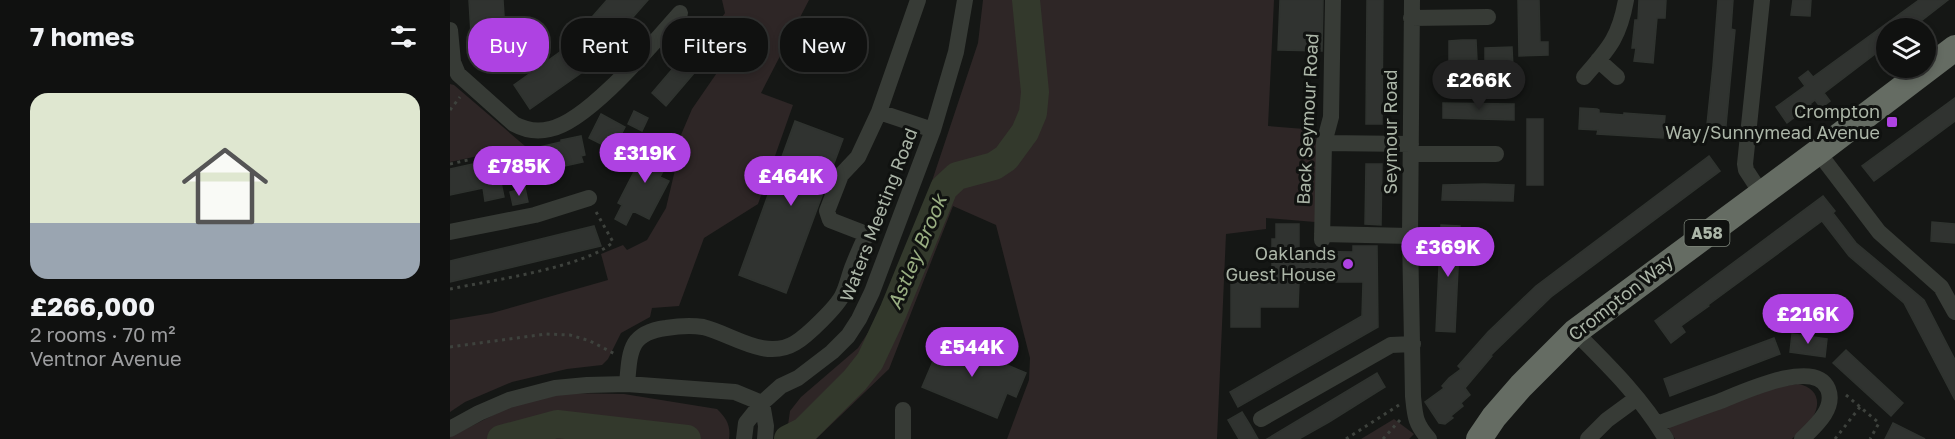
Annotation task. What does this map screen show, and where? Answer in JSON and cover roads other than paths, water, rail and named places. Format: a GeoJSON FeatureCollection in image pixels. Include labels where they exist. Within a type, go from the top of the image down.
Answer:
{"type":"FeatureCollection","features":[{"type":"Feature","properties":{"kind":"highway","name":"Crompton Way"},"geometry":{"type":"LineString","coordinates":[[1479,439],[1494,417],[1521,386],[1575,332],[1955,48]]}},
{"type":"Feature","properties":{"kind":"street"},"geometry":{"type":"LineString","coordinates":[[627,384],[630,350],[638,337],[655,330],[684,326],[703,327],[757,347],[770,350],[783,348],[794,344],[817,326],[842,296],[865,238],[861,232],[830,220],[827,211],[841,176],[858,157],[879,112],[918,0]]}},
{"type":"Feature","properties":{"kind":"street","name":"Waters Meeting Road"},"geometry":{"type":"LineString","coordinates":[[745,431],[762,403],[781,386],[798,378],[832,352],[848,336],[860,319],[933,130],[956,52],[965,0]]}},
{"type":"Feature","properties":{"kind":"street","name":"Back Seymour Road"},"geometry":{"type":"LineString","coordinates":[[1333,0],[1331,117],[1324,143],[1322,237],[1410,236]]}},
{"type":"Feature","properties":{"kind":"street","name":"Seymour Road"},"geometry":{"type":"LineString","coordinates":[[1412,0],[1410,236],[1413,396],[1414,414],[1419,429],[1430,439]]}},
{"type":"Feature","properties":{"kind":"street"},"geometry":{"type":"LineString","coordinates":[[1584,77],[1613,42],[1623,19],[1626,0]]}},
{"type":"Feature","properties":{"kind":"street"},"geometry":{"type":"LineString","coordinates":[[1761,193],[1746,170],[1745,164],[1762,0]]}},
{"type":"Feature","properties":{"kind":"street"},"geometry":{"type":"LineString","coordinates":[[450,30],[452,70],[514,124],[531,130],[550,130],[570,121],[598,99],[680,13]]}},
{"type":"Feature","properties":{"kind":"street"},"geometry":{"type":"LineString","coordinates":[[1412,18],[1488,17]]}},
{"type":"Feature","properties":{"kind":"street"},"geometry":{"type":"LineString","coordinates":[[1598,60],[1617,77]]}},
{"type":"Feature","properties":{"kind":"street"},"geometry":{"type":"LineString","coordinates":[[879,112],[933,130]]}},
{"type":"Feature","properties":{"kind":"street"},"geometry":{"type":"LineString","coordinates":[[1324,143],[1496,154]]}},
{"type":"Feature","properties":{"kind":"street"},"geometry":{"type":"LineString","coordinates":[[1818,152],[1879,232],[1948,282],[1955,312]]}},
{"type":"Feature","properties":{"kind":"street"},"geometry":{"type":"LineString","coordinates":[[450,232],[515,219],[551,201],[589,198]]}},
{"type":"Feature","properties":{"kind":"street"},"geometry":{"type":"LineString","coordinates":[[1575,332],[1637,398],[1661,432],[1780,379],[1801,376],[1816,378],[1822,381],[1829,390],[1829,404],[1826,413],[1802,439]]}},
{"type":"Feature","properties":{"kind":"street"},"geometry":{"type":"LineString","coordinates":[[1261,419],[1391,345],[1413,344]]}},
{"type":"Feature","properties":{"kind":"street"},"geometry":{"type":"LineString","coordinates":[[450,429],[479,413],[533,393],[566,387],[627,384],[735,392],[762,403],[765,433]]}},
{"type":"Feature","properties":{"kind":"street"},"geometry":{"type":"LineString","coordinates":[[1588,439],[1607,420],[1637,398]]}},
{"type":"Feature","properties":{"kind":"street"},"geometry":{"type":"LineString","coordinates":[[903,410],[903,439]]}},
{"type":"Feature","properties":{"kind":"waterway","name":"Astley Brook"},"geometry":{"type":"LineString","coordinates":[[788,439],[804,431],[855,380],[870,361],[893,312],[944,188],[957,176],[994,166],[1006,158],[1025,132],[1033,113],[1035,92],[1026,0]]}},
{"type":"Feature","properties":{"kind":"waterway"},"geometry":{"type":"LineString","coordinates":[[501,439],[557,424],[687,439]]}},
{"type":"Feature","properties":{"kind":"place","name":"Crompton Way/Sunnymead Avenue"},"geometry":{"type":"Point","coordinates":[1892,122]}},
{"type":"Feature","properties":{"kind":"place","name":"Oaklands Guest House"},"geometry":{"type":"Point","coordinates":[1348,264]}}]}
